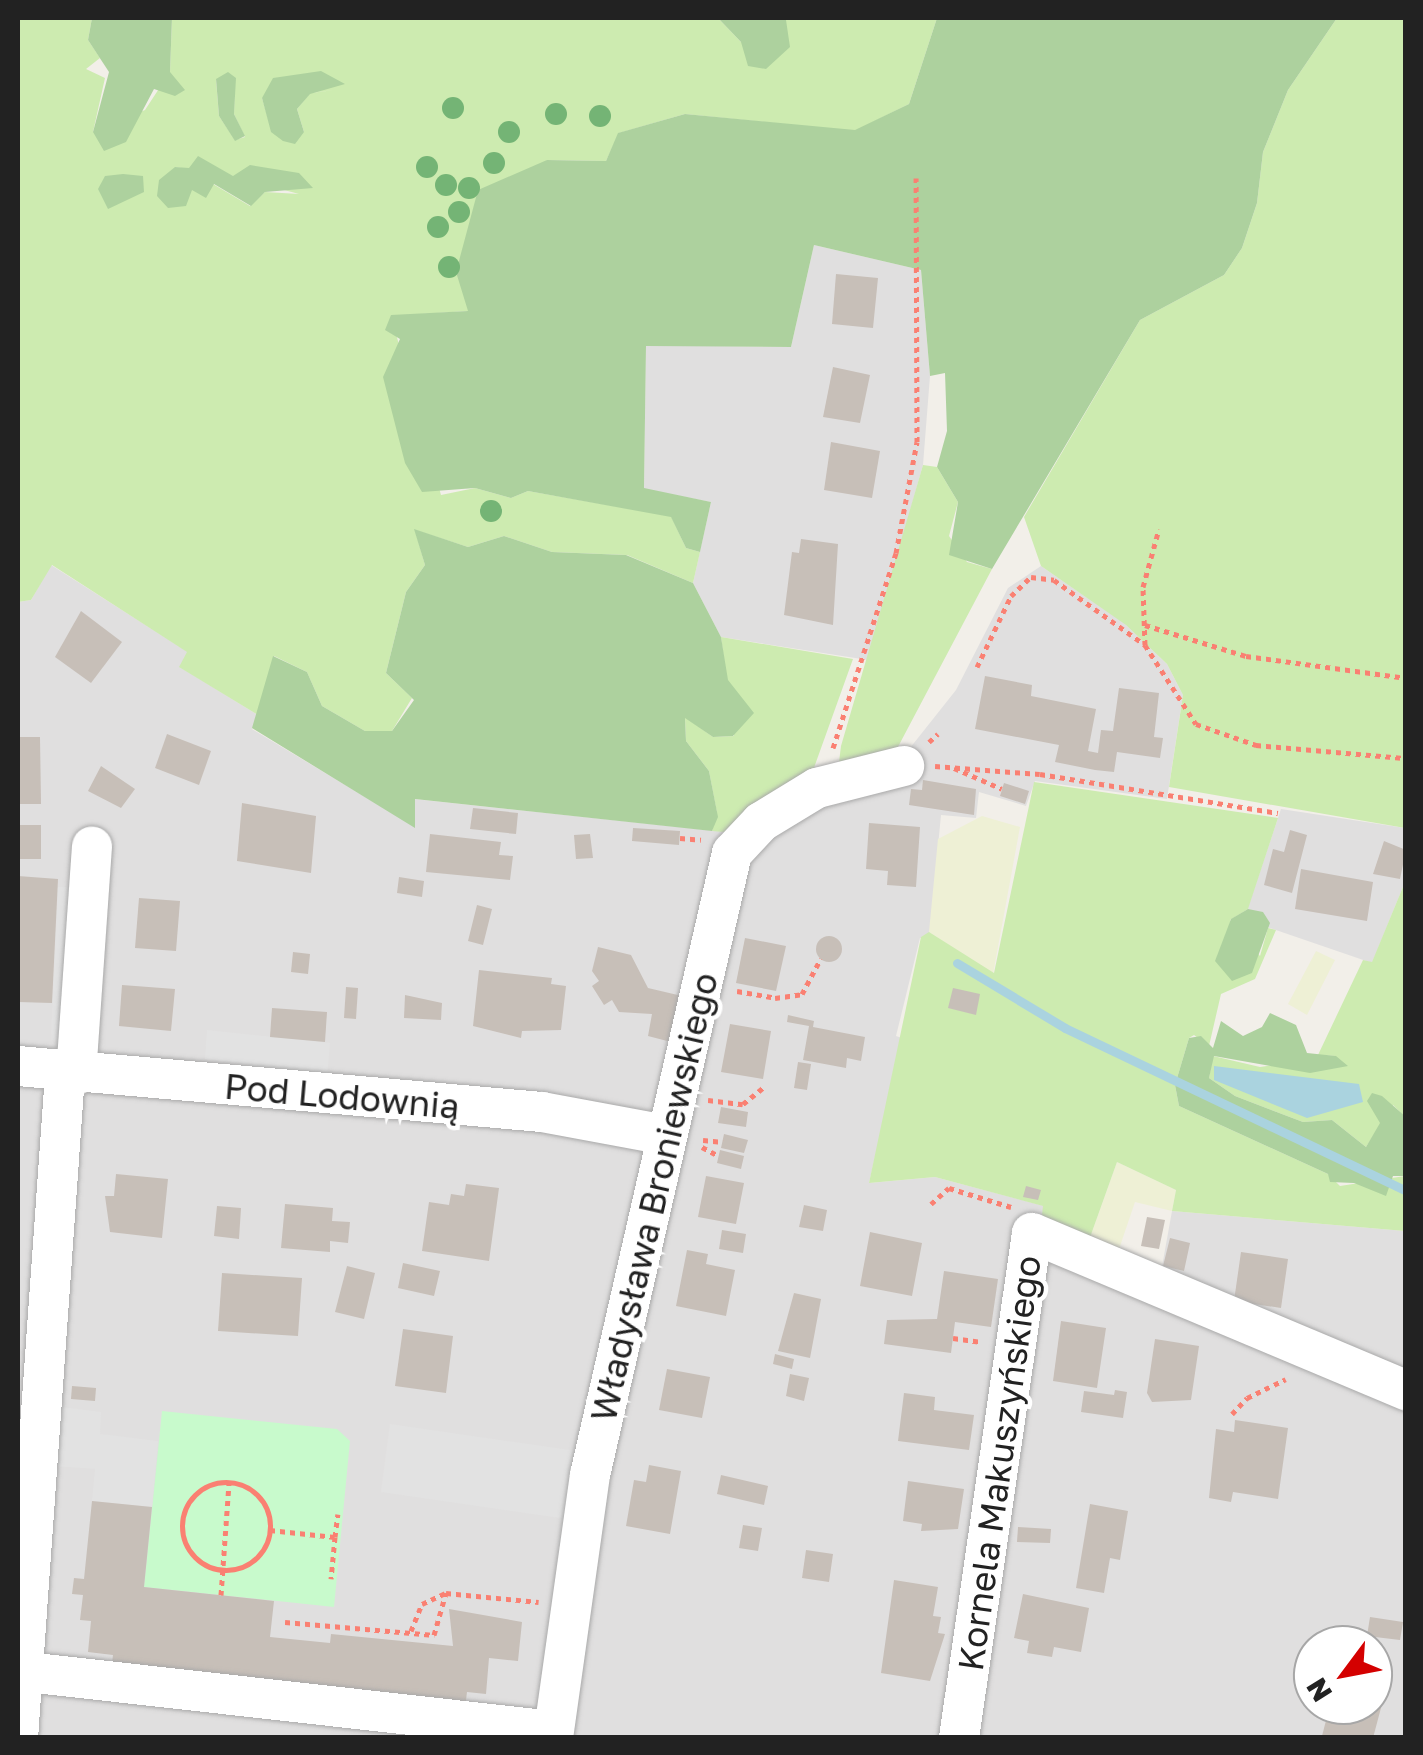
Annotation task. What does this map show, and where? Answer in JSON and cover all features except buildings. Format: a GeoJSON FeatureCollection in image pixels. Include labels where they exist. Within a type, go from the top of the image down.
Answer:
{"type":"FeatureCollection","features":[{"type":"Feature","properties":{"kind":"street","name":"Władysława Broniewskiego"},"geometry":{"type":"LineString","coordinates":[[553,1734],[590,1474],[732,853],[761,822],[817,788],[904,766]]}},
{"type":"Feature","properties":{"kind":"street"},"geometry":{"type":"LineString","coordinates":[[18,1738],[35,1287],[70,1074],[92,846]]}},
{"type":"Feature","properties":{"kind":"street","name":"Pod Lodownią"},"geometry":{"type":"LineString","coordinates":[[18,1066],[70,1074],[542,1112],[666,1134]]}},
{"type":"Feature","properties":{"kind":"street","name":"Kornela Makuszyńskiego"},"geometry":{"type":"LineString","coordinates":[[959,1738],[1032,1232],[1406,1390]]}},
{"type":"Feature","properties":{"kind":"street"},"geometry":{"type":"LineString","coordinates":[[20,1672],[553,1734]]}},
{"type":"Feature","properties":{"kind":"path"},"geometry":{"type":"LineString","coordinates":[[817,788],[904,521],[916,442],[916,178]]}},
{"type":"Feature","properties":{"kind":"path"},"geometry":{"type":"LineString","coordinates":[[1145,644],[1143,587],[1160,529]]}},
{"type":"Feature","properties":{"kind":"path"},"geometry":{"type":"LineString","coordinates":[[976,667],[1011,596],[1031,577],[1054,580],[1145,644],[1196,724],[1256,745],[1406,758]]}},
{"type":"Feature","properties":{"kind":"path"},"geometry":{"type":"LineString","coordinates":[[1145,625],[1246,656],[1406,678]]}},
{"type":"Feature","properties":{"kind":"path"},"geometry":{"type":"LineString","coordinates":[[904,766],[938,734]]}},
{"type":"Feature","properties":{"kind":"path"},"geometry":{"type":"LineString","coordinates":[[904,766],[949,766],[1076,779],[1278,813]]}},
{"type":"Feature","properties":{"kind":"path"},"geometry":{"type":"LineString","coordinates":[[949,766],[1002,789]]}},
{"type":"Feature","properties":{"kind":"path"},"geometry":{"type":"LineString","coordinates":[[726,989],[776,998],[802,994],[821,959]]}},
{"type":"Feature","properties":{"kind":"path"},"geometry":{"type":"LineString","coordinates":[[677,1091],[743,1104],[764,1087]]}},
{"type":"Feature","properties":{"kind":"path"},"geometry":{"type":"LineString","coordinates":[[931,1204],[949,1188],[980,1192],[1013,1209],[1032,1232]]}},
{"type":"Feature","properties":{"kind":"path"},"geometry":{"type":"LineString","coordinates":[[221,1595],[230,1482]]}},
{"type":"Feature","properties":{"kind":"path"},"geometry":{"type":"LineString","coordinates":[[230,1482],[258,1495],[270,1530],[260,1554],[222,1570],[202,1564],[181,1528],[185,1506],[199,1490],[230,1482]]}},
{"type":"Feature","properties":{"kind":"path"},"geometry":{"type":"LineString","coordinates":[[331,1579],[338,1514]]}},
{"type":"Feature","properties":{"kind":"path"},"geometry":{"type":"LineString","coordinates":[[270,1530],[336,1537]]}},
{"type":"Feature","properties":{"kind":"path"},"geometry":{"type":"LineString","coordinates":[[285,1622],[434,1635],[446,1593]]}},
{"type":"Feature","properties":{"kind":"path"},"geometry":{"type":"LineString","coordinates":[[411,1632],[422,1604],[446,1593],[572,1605]]}},
{"type":"Feature","properties":{"kind":"shaded area"},"geometry":{"type":"Polygon","coordinates":[[[814,245],[921,270],[930,376],[923,465],[868,660],[721,637],[693,583],[711,502],[644,489],[646,345],[791,347],[814,245]]]}},
{"type":"Feature","properties":{"kind":"shaded area"},"geometry":{"type":"Polygon","coordinates":[[[51,565],[188,652],[180,667],[258,715],[252,729],[415,827],[414,799],[745,834],[910,748],[956,690],[1008,588],[1041,566],[1124,623],[1167,664],[1183,695],[1167,799],[1035,781],[1026,806],[979,792],[976,818],[941,815],[929,939],[920,938],[896,1036],[902,1038],[869,1183],[935,1177],[1044,1206],[1161,1272],[1172,1211],[1405,1231],[1405,1737],[18,1738],[18,602],[31,600],[51,565]]]}},
{"type":"Feature","properties":{"kind":"shaded area"},"geometry":{"type":"Polygon","coordinates":[[[1281,809],[1405,828],[1405,882],[1372,963],[1244,919],[1281,809]]]}},
{"type":"Feature","properties":{"kind":"shaded area"},"geometry":{"type":"Polygon","coordinates":[[[58,887],[89,888],[77,1044],[51,1040],[58,887]]]}},
{"type":"Feature","properties":{"kind":"shaded area"},"geometry":{"type":"Polygon","coordinates":[[[207,1030],[330,1043],[327,1079],[251,1073],[250,1064],[205,1059],[207,1030]]]}},
{"type":"Feature","properties":{"kind":"shaded area"},"geometry":{"type":"Polygon","coordinates":[[[54,1406],[101,1412],[100,1434],[158,1441],[152,1507],[92,1501],[95,1469],[50,1466],[54,1406]]]}},
{"type":"Feature","properties":{"kind":"shaded area"},"geometry":{"type":"Polygon","coordinates":[[[390,1424],[583,1452],[574,1520],[381,1492],[390,1424]]]}},
{"type":"Feature","properties":{"kind":"green space"},"geometry":{"type":"Polygon","coordinates":[[[18,18],[92,18],[88,40],[100,58],[86,69],[105,78],[93,132],[145,110],[170,72],[172,18],[718,18],[741,42],[786,21],[775,18],[937,18],[909,104],[855,131],[685,114],[619,133],[606,161],[547,160],[468,311],[391,316],[441,495],[475,488],[511,498],[528,491],[671,516],[686,548],[700,552],[693,583],[627,555],[552,552],[504,536],[468,547],[415,530],[425,565],[406,592],[386,673],[412,698],[392,731],[365,731],[322,706],[307,672],[274,656],[258,715],[179,667],[187,652],[52,565],[31,600],[18,602],[18,18]],[[235,78],[216,80],[219,116],[235,140],[245,137],[234,114],[235,78]],[[335,90],[262,98],[272,132],[304,132],[297,109],[310,93],[335,90]],[[175,167],[192,190],[213,184],[250,206],[265,192],[299,194],[233,176],[175,167]]]}},
{"type":"Feature","properties":{"kind":"green space"},"geometry":{"type":"Polygon","coordinates":[[[92,18],[172,18],[170,72],[185,90],[175,96],[154,89],[126,142],[104,151],[93,132],[109,72],[88,40],[92,18]]]}},
{"type":"Feature","properties":{"kind":"green space"},"geometry":{"type":"Polygon","coordinates":[[[718,18],[786,20],[790,47],[766,69],[748,66],[741,42],[718,18]]]}},
{"type":"Feature","properties":{"kind":"green space"},"geometry":{"type":"Polygon","coordinates":[[[937,18],[1337,18],[1288,90],[1263,152],[1257,203],[1242,248],[1224,275],[1140,320],[992,569],[949,555],[958,502],[937,467],[947,431],[945,373],[930,376],[921,270],[814,245],[791,347],[646,346],[644,488],[711,502],[700,552],[686,548],[671,517],[528,491],[511,498],[475,488],[422,492],[405,463],[383,377],[400,339],[385,330],[391,315],[468,311],[456,272],[478,190],[547,160],[606,161],[618,133],[685,114],[855,130],[909,104],[937,18]]]}},
{"type":"Feature","properties":{"kind":"green space"},"geometry":{"type":"Polygon","coordinates":[[[1337,18],[1405,18],[1405,828],[1169,787],[1183,695],[1167,664],[1126,625],[1041,566],[1024,517],[1140,320],[1224,275],[1242,248],[1257,203],[1263,152],[1288,90],[1337,18]]]}},
{"type":"Feature","properties":{"kind":"green space"},"geometry":{"type":"Polygon","coordinates":[[[321,71],[345,84],[310,94],[297,109],[304,132],[295,144],[283,141],[271,132],[262,98],[273,78],[321,71]]]}},
{"type":"Feature","properties":{"kind":"green space"},"geometry":{"type":"Polygon","coordinates":[[[228,72],[236,78],[234,114],[245,136],[235,141],[219,116],[216,79],[228,72]]]}},
{"type":"Feature","properties":{"kind":"green space"},"geometry":{"type":"Polygon","coordinates":[[[198,156],[233,176],[250,165],[299,173],[313,188],[265,192],[251,206],[214,184],[206,198],[192,190],[186,206],[168,208],[157,196],[159,180],[175,167],[189,168],[198,156]]]}},
{"type":"Feature","properties":{"kind":"green space"},"geometry":{"type":"Polygon","coordinates":[[[105,176],[143,176],[144,192],[108,209],[98,189],[105,176]]]}},
{"type":"Feature","properties":{"kind":"green space"},"geometry":{"type":"Polygon","coordinates":[[[923,465],[937,467],[958,502],[949,536],[967,562],[992,569],[890,762],[851,775],[839,762],[841,746],[923,465]]]}},
{"type":"Feature","properties":{"kind":"green space"},"geometry":{"type":"Polygon","coordinates":[[[414,529],[468,547],[504,536],[552,552],[626,555],[693,583],[721,637],[728,680],[754,713],[733,736],[713,737],[685,718],[686,741],[709,771],[718,817],[712,831],[415,799],[415,828],[252,728],[273,656],[307,672],[322,706],[365,731],[392,731],[414,700],[386,673],[406,592],[425,565],[414,529]]]}},
{"type":"Feature","properties":{"kind":"green space"},"geometry":{"type":"Polygon","coordinates":[[[721,637],[853,659],[806,790],[745,834],[712,831],[717,813],[709,771],[686,741],[685,717],[713,737],[734,736],[721,637]]]}},
{"type":"Feature","properties":{"kind":"green space"},"geometry":{"type":"Polygon","coordinates":[[[1034,782],[1278,818],[1248,909],[1230,920],[1260,956],[1268,928],[1276,930],[1255,979],[1221,994],[1209,1046],[1194,1035],[1189,1038],[1175,1085],[1179,1106],[1328,1174],[1340,1186],[1405,1176],[1405,1231],[1172,1211],[1176,1190],[1117,1162],[1088,1243],[1041,1223],[1043,1206],[935,1177],[869,1183],[921,937],[929,932],[994,973],[1034,782]]]}},
{"type":"Feature","properties":{"kind":"green space"},"geometry":{"type":"Polygon","coordinates":[[[982,816],[1020,827],[993,974],[929,932],[938,839],[982,816]]]}},
{"type":"Feature","properties":{"kind":"green space"},"geometry":{"type":"Polygon","coordinates":[[[1405,882],[1405,1117],[1393,1105],[1366,1147],[1332,1120],[1303,1122],[1235,1096],[1209,1078],[1213,1056],[1260,1067],[1336,1056],[1318,1055],[1363,960],[1372,962],[1405,882]]]}},
{"type":"Feature","properties":{"kind":"green space"},"geometry":{"type":"Polygon","coordinates":[[[1248,909],[1263,912],[1270,923],[1252,973],[1232,981],[1215,961],[1231,919],[1248,909]]]}},
{"type":"Feature","properties":{"kind":"green space"},"geometry":{"type":"Polygon","coordinates":[[[1316,951],[1335,960],[1307,1015],[1288,1004],[1316,951]]]}},
{"type":"Feature","properties":{"kind":"green space"},"geometry":{"type":"Polygon","coordinates":[[[1270,1013],[1296,1025],[1307,1053],[1336,1056],[1348,1066],[1310,1073],[1214,1056],[1209,1078],[1235,1096],[1303,1122],[1332,1120],[1366,1147],[1380,1123],[1367,1101],[1372,1093],[1382,1096],[1406,1117],[1405,1176],[1393,1176],[1386,1196],[1354,1183],[1330,1182],[1328,1174],[1179,1106],[1175,1085],[1189,1038],[1201,1036],[1213,1048],[1221,1021],[1243,1036],[1262,1027],[1270,1013]]]}},
{"type":"Feature","properties":{"kind":"green space"},"geometry":{"type":"Polygon","coordinates":[[[1117,1162],[1176,1190],[1172,1211],[1135,1202],[1117,1255],[1088,1243],[1117,1162]]]}},
{"type":"Feature","properties":{"kind":"green space"},"geometry":{"type":"Polygon","coordinates":[[[162,1411],[337,1429],[350,1441],[334,1607],[144,1587],[162,1411]]]}},
{"type":"Feature","properties":{"kind":"water"},"geometry":{"type":"Polygon","coordinates":[[[1214,1066],[1359,1084],[1363,1102],[1307,1118],[1214,1080],[1214,1066]]]}},
{"type":"Feature","properties":{"kind":"waterway"},"geometry":{"type":"LineString","coordinates":[[957,963],[1065,1028],[1406,1191]]}}]}
